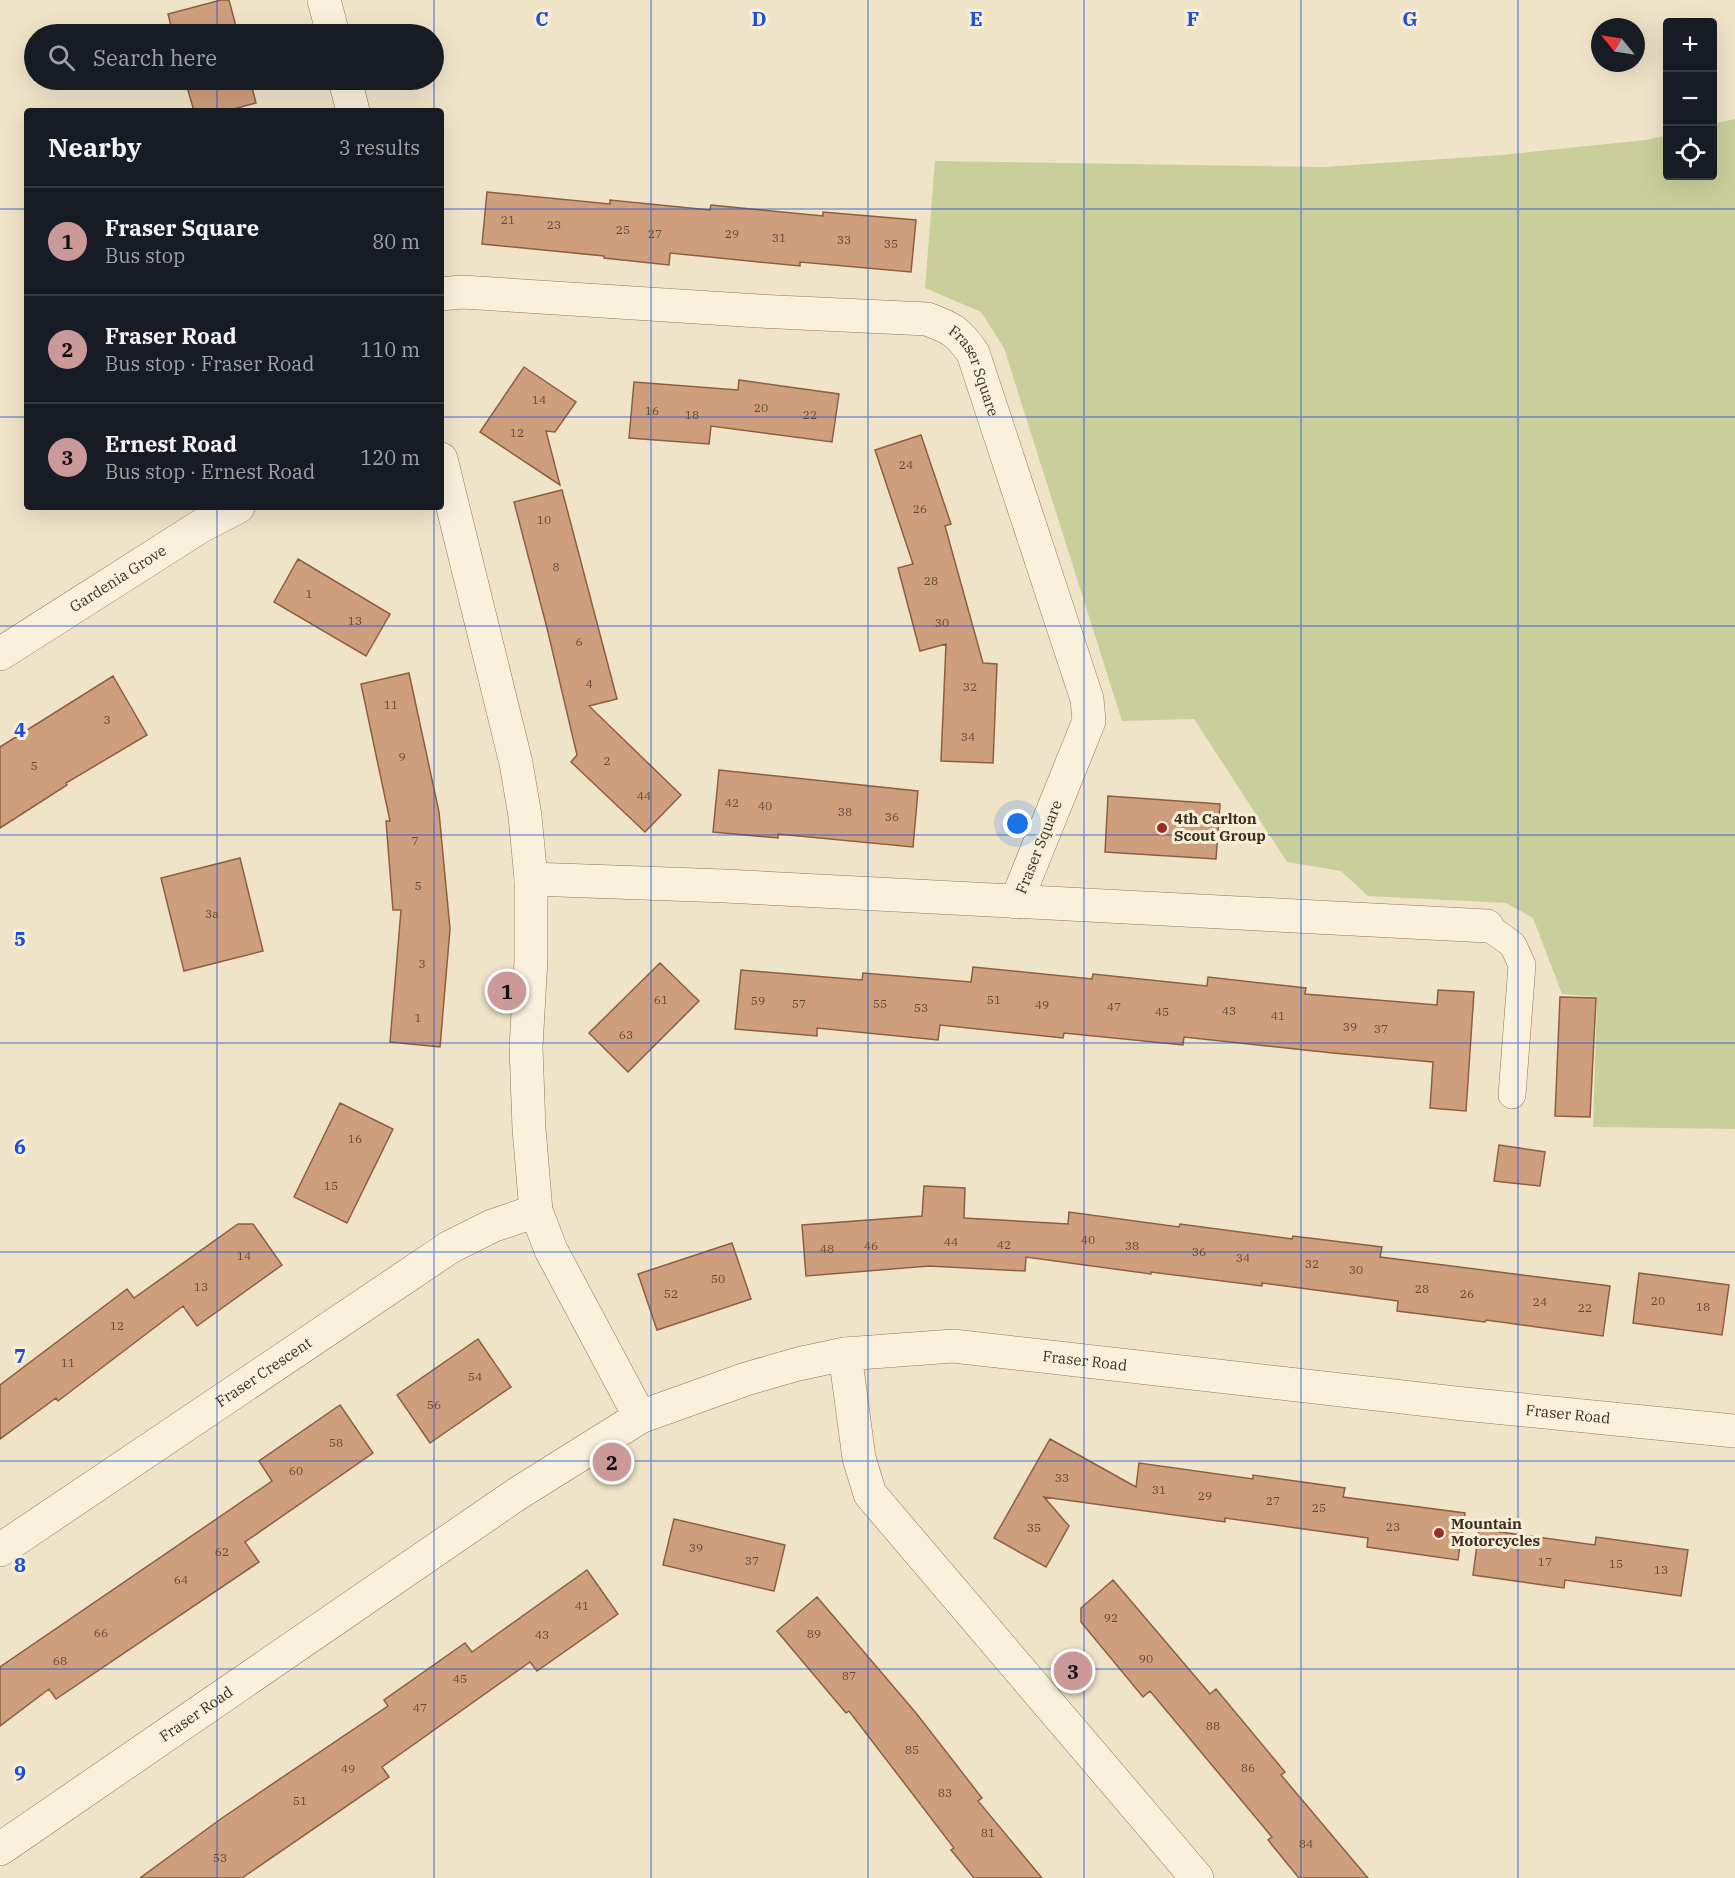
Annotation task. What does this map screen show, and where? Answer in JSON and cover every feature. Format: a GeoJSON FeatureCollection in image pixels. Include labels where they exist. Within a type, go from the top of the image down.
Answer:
{"type":"FeatureCollection","features":[{"type":"Feature","properties":{"kind":"street"},"geometry":{"type":"LineString","coordinates":[[324,0],[330,24]]}},
{"type":"Feature","properties":{"kind":"street"},"geometry":{"type":"LineString","coordinates":[[348,90],[352,108]]}},
{"type":"Feature","properties":{"kind":"street","name":"Fraser Square"},"geometry":{"type":"LineString","coordinates":[[444,294],[462,292],[927,319],[962,336],[973,353],[1087,699],[1089,721],[1016,902]]}},
{"type":"Feature","properties":{"kind":"street"},"geometry":{"type":"LineString","coordinates":[[444,471],[516,763],[525,816],[531,879],[531,960],[526,1047],[529,1129],[536,1211],[551,1250],[640,1417]]}},
{"type":"Feature","properties":{"kind":"street","name":"Gardenia Grove"},"geometry":{"type":"LineString","coordinates":[[0,654],[201,526],[232,510]]}},
{"type":"Feature","properties":{"kind":"street","name":"Fraser Square"},"geometry":{"type":"LineString","coordinates":[[531,879],[724,886],[1487,926]]}},
{"type":"Feature","properties":{"kind":"street","name":"Fraser Crescent"},"geometry":{"type":"LineString","coordinates":[[0,1550],[450,1247],[492,1226],[536,1211]]}},
{"type":"Feature","properties":{"kind":"street","name":"Fraser Road"},"geometry":{"type":"LineString","coordinates":[[0,1849],[517,1494],[640,1417],[746,1379],[798,1364],[845,1354],[953,1346],[1464,1404],[1735,1431]]}},
{"type":"Feature","properties":{"kind":"street"},"geometry":{"type":"LineString","coordinates":[[845,1354],[859,1458],[870,1494],[1197,1878]]}},
{"type":"Feature","properties":{"kind":"lane"},"geometry":{"type":"LineString","coordinates":[[1487,926],[1513,945],[1522,965],[1512,1095]]}},
{"type":"Feature","properties":{"kind":"green space"},"geometry":{"type":"Polygon","coordinates":[[[1735,119],[1735,1129],[1593,1127],[1597,997],[1562,994],[1533,918],[1506,903],[1368,896],[1341,871],[1287,862],[1194,719],[1122,721],[1004,348],[981,312],[925,288],[935,161],[1323,167],[1501,155],[1646,140],[1663,136],[1663,180],[1717,180],[1717,123],[1735,119]]]}},
{"type":"Feature","properties":{"kind":"building"},"geometry":{"type":"Polygon","coordinates":[[[229,0],[235,24],[170,24],[168,14],[229,0]]]}},
{"type":"Feature","properties":{"kind":"building"},"geometry":{"type":"Polygon","coordinates":[[[188,90],[253,90],[256,103],[237,108],[193,108],[188,90]]]}},
{"type":"Feature","properties":{"kind":"building"},"geometry":{"type":"Polygon","coordinates":[[[487,192],[610,204],[610,200],[710,210],[711,205],[823,216],[823,212],[916,220],[911,272],[800,262],[800,266],[670,253],[669,265],[482,244],[487,192]]]}},
{"type":"Feature","properties":{"kind":"building"},"geometry":{"type":"Polygon","coordinates":[[[524,367],[576,402],[555,432],[546,431],[560,485],[480,432],[524,367]]]}},
{"type":"Feature","properties":{"kind":"building"},"geometry":{"type":"Polygon","coordinates":[[[739,380],[839,394],[832,442],[711,426],[709,444],[629,438],[634,382],[738,390],[739,380]]]}},
{"type":"Feature","properties":{"kind":"building"},"geometry":{"type":"Polygon","coordinates":[[[921,435],[951,524],[945,526],[983,663],[997,664],[993,763],[941,761],[946,644],[920,651],[898,568],[913,564],[875,450],[921,435]]]}},
{"type":"Feature","properties":{"kind":"building"},"geometry":{"type":"Polygon","coordinates":[[[562,490],[617,699],[589,706],[681,795],[645,832],[571,762],[577,755],[514,502],[562,490]]]}},
{"type":"Feature","properties":{"kind":"building"},"geometry":{"type":"Polygon","coordinates":[[[298,559],[390,614],[366,656],[274,602],[298,559]]]}},
{"type":"Feature","properties":{"kind":"building"},"geometry":{"type":"Polygon","coordinates":[[[409,673],[439,812],[450,929],[440,1047],[390,1042],[401,910],[393,910],[386,821],[390,821],[361,684],[409,673]]]}},
{"type":"Feature","properties":{"kind":"building"},"geometry":{"type":"Polygon","coordinates":[[[113,676],[147,735],[66,783],[67,785],[0,828],[0,747],[113,676]]]}},
{"type":"Feature","properties":{"kind":"building"},"geometry":{"type":"Polygon","coordinates":[[[719,770],[918,791],[913,847],[778,834],[778,838],[713,832],[719,770]]]}},
{"type":"Feature","properties":{"kind":"building","name":"4th Carlton Scout Group"},"geometry":{"type":"Polygon","coordinates":[[[1108,796],[1220,804],[1216,859],[1105,852],[1108,796]]]}},
{"type":"Feature","properties":{"kind":"building"},"geometry":{"type":"Polygon","coordinates":[[[240,858],[263,951],[184,971],[161,878],[240,858]]]}},
{"type":"Feature","properties":{"kind":"building"},"geometry":{"type":"Polygon","coordinates":[[[660,963],[699,1001],[628,1072],[589,1033],[660,963]]]}},
{"type":"Feature","properties":{"kind":"building"},"geometry":{"type":"Polygon","coordinates":[[[973,967],[1092,979],[1093,974],[1207,986],[1208,977],[1306,988],[1305,994],[1437,1005],[1438,990],[1474,992],[1466,1111],[1430,1108],[1433,1062],[1184,1037],[1183,1045],[1064,1033],[1063,1038],[940,1025],[938,1040],[817,1028],[817,1036],[735,1029],[741,970],[862,980],[863,973],[971,982],[973,967]]]}},
{"type":"Feature","properties":{"kind":"building"},"geometry":{"type":"Polygon","coordinates":[[[1560,997],[1596,998],[1590,1117],[1555,1116],[1560,997]]]}},
{"type":"Feature","properties":{"kind":"building"},"geometry":{"type":"Polygon","coordinates":[[[340,1103],[393,1129],[347,1223],[294,1197],[340,1103]]]}},
{"type":"Feature","properties":{"kind":"building"},"geometry":{"type":"Polygon","coordinates":[[[1499,1145],[1545,1152],[1540,1186],[1494,1181],[1499,1145]]]}},
{"type":"Feature","properties":{"kind":"building"},"geometry":{"type":"Polygon","coordinates":[[[924,1186],[965,1188],[964,1218],[1068,1224],[1069,1212],[1179,1227],[1180,1224],[1292,1239],[1293,1236],[1382,1247],[1380,1257],[1610,1286],[1603,1336],[1397,1311],[1398,1301],[1262,1283],[1262,1286],[1151,1272],[1151,1274],[1026,1257],[1025,1271],[929,1266],[806,1276],[802,1225],[922,1216],[924,1186]]]}},
{"type":"Feature","properties":{"kind":"building"},"geometry":{"type":"Polygon","coordinates":[[[238,1224],[253,1224],[282,1265],[197,1326],[183,1306],[58,1401],[56,1398],[0,1439],[0,1385],[127,1289],[134,1298],[238,1224]]]}},
{"type":"Feature","properties":{"kind":"building"},"geometry":{"type":"Polygon","coordinates":[[[732,1243],[751,1299],[657,1330],[638,1274],[732,1243]]]}},
{"type":"Feature","properties":{"kind":"building"},"geometry":{"type":"Polygon","coordinates":[[[1639,1273],[1729,1285],[1722,1335],[1633,1323],[1639,1273]]]}},
{"type":"Feature","properties":{"kind":"building"},"geometry":{"type":"Polygon","coordinates":[[[478,1339],[511,1387],[430,1443],[397,1395],[478,1339]]]}},
{"type":"Feature","properties":{"kind":"building"},"geometry":{"type":"Polygon","coordinates":[[[340,1405],[373,1453],[245,1542],[259,1562],[56,1699],[49,1689],[0,1726],[0,1667],[272,1481],[259,1461],[340,1405]]]}},
{"type":"Feature","properties":{"kind":"building"},"geometry":{"type":"Polygon","coordinates":[[[1050,1439],[1136,1487],[1139,1463],[1253,1479],[1253,1475],[1345,1488],[1343,1497],[1465,1513],[1458,1560],[1367,1547],[1368,1538],[1225,1518],[1225,1522],[1044,1497],[1069,1526],[1046,1567],[994,1538],[1050,1439]]]}},
{"type":"Feature","properties":{"kind":"building"},"geometry":{"type":"Polygon","coordinates":[[[674,1519],[785,1545],[774,1591],[663,1565],[674,1519]]]}},
{"type":"Feature","properties":{"kind":"building"},"geometry":{"type":"Polygon","coordinates":[[[1479,1529],[1595,1545],[1596,1537],[1688,1550],[1681,1596],[1565,1580],[1564,1588],[1473,1575],[1479,1529]]]}},
{"type":"Feature","properties":{"kind":"building"},"geometry":{"type":"Polygon","coordinates":[[[587,1570],[618,1614],[537,1671],[530,1662],[382,1767],[389,1777],[242,1878],[140,1878],[222,1818],[388,1706],[384,1700],[465,1643],[472,1652],[587,1570]]]}},
{"type":"Feature","properties":{"kind":"building"},"geometry":{"type":"Polygon","coordinates":[[[1113,1580],[1210,1694],[1216,1689],[1285,1772],[1281,1775],[1368,1878],[1299,1878],[1268,1840],[1272,1837],[1150,1691],[1143,1697],[1081,1622],[1081,1608],[1113,1580]]]}},
{"type":"Feature","properties":{"kind":"building"},"geometry":{"type":"Polygon","coordinates":[[[817,1597],[916,1713],[982,1798],[978,1801],[1042,1878],[974,1878],[951,1850],[954,1848],[849,1711],[846,1713],[777,1631],[817,1597]]]}},
{"type":"Feature","properties":{"kind":"place","name":"4th Carlton Scout Group"},"geometry":{"type":"Point","coordinates":[1162,828]}},
{"type":"Feature","properties":{"kind":"place","name":"Fraser Square"},"geometry":{"type":"Point","coordinates":[507,991]}},
{"type":"Feature","properties":{"kind":"place","name":"Fraser Road"},"geometry":{"type":"Point","coordinates":[612,1462]}},
{"type":"Feature","properties":{"kind":"place","name":"Mountain Motorcycles"},"geometry":{"type":"Point","coordinates":[1439,1533]}},
{"type":"Feature","properties":{"kind":"place","name":"Ernest Road"},"geometry":{"type":"Point","coordinates":[1073,1671]}}]}
